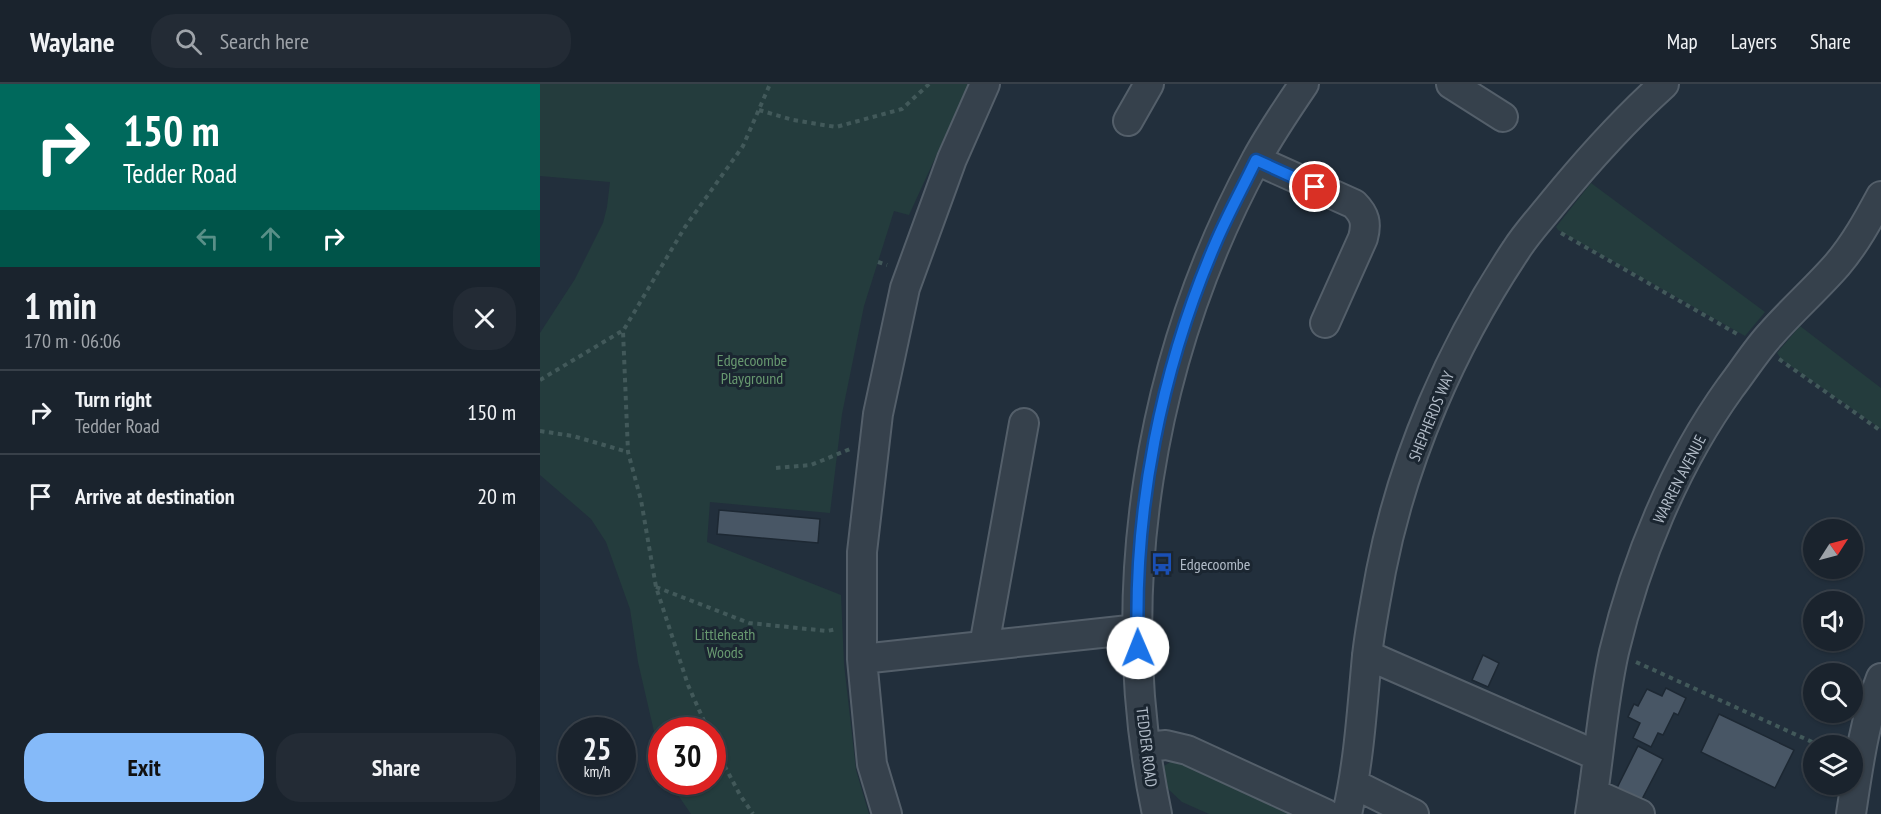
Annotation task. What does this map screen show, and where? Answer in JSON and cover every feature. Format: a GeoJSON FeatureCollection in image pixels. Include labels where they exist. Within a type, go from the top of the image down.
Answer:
{"type":"FeatureCollection","features":[{"type":"Feature","properties":{"kind":"street"},"geometry":{"type":"LineString","coordinates":[[886,814],[872,764],[861,626],[862,552],[878,414],[905,288],[952,159],[985,84]]}},
{"type":"Feature","properties":{"kind":"street"},"geometry":{"type":"LineString","coordinates":[[1128,121],[1149,84]]}},
{"type":"Feature","properties":{"kind":"street","name":"TEDDER ROAD"},"geometry":{"type":"LineString","coordinates":[[1157,814],[1146,747],[1140,688],[1138,629],[1139,555],[1154,444],[1186,321],[1216,243],[1256,160],[1305,84]]}},
{"type":"Feature","properties":{"kind":"street"},"geometry":{"type":"LineString","coordinates":[[1451,84],[1503,117]]}},
{"type":"Feature","properties":{"kind":"street","name":"SHEPHERDS WAY"},"geometry":{"type":"LineString","coordinates":[[1347,814],[1354,784],[1367,655],[1382,569],[1398,498],[1419,439],[1450,368],[1480,309],[1516,249],[1611,135],[1664,84]]}},
{"type":"Feature","properties":{"kind":"street"},"geometry":{"type":"LineString","coordinates":[[1256,160],[1354,204],[1363,213],[1366,225],[1364,238],[1325,323]]}},
{"type":"Feature","properties":{"kind":"street","name":"WARREN AVENUE"},"geometry":{"type":"LineString","coordinates":[[1592,803],[1614,653],[1649,540],[1678,475],[1709,420],[1761,347],[1802,300],[1837,265],[1863,231],[1881,196]]}},
{"type":"Feature","properties":{"kind":"street"},"geometry":{"type":"LineString","coordinates":[[984,646],[1023,423]]}},
{"type":"Feature","properties":{"kind":"street"},"geometry":{"type":"LineString","coordinates":[[862,659],[1138,629]]}},
{"type":"Feature","properties":{"kind":"street"},"geometry":{"type":"LineString","coordinates":[[1367,655],[1598,756]]}},
{"type":"Feature","properties":{"kind":"street"},"geometry":{"type":"LineString","coordinates":[[1851,814],[1870,710],[1881,678]]}},
{"type":"Feature","properties":{"kind":"street"},"geometry":{"type":"LineString","coordinates":[[1146,747],[1166,746],[1187,750],[1326,814]]}},
{"type":"Feature","properties":{"kind":"street"},"geometry":{"type":"LineString","coordinates":[[1354,784],[1414,814]]}},
{"type":"Feature","properties":{"kind":"street"},"geometry":{"type":"LineString","coordinates":[[1592,803],[1640,814]]}},
{"type":"Feature","properties":{"kind":"path"},"geometry":{"type":"LineString","coordinates":[[540,380],[623,331],[685,227],[743,146],[770,84]]}},
{"type":"Feature","properties":{"kind":"path"},"geometry":{"type":"LineString","coordinates":[[759,110],[793,120],[836,127],[902,110],[929,84]]}},
{"type":"Feature","properties":{"kind":"path"},"geometry":{"type":"LineString","coordinates":[[1538,221],[1761,347],[1881,432]]}},
{"type":"Feature","properties":{"kind":"path"},"geometry":{"type":"LineString","coordinates":[[623,331],[628,452],[641,500],[656,587],[688,685],[702,717]]}},
{"type":"Feature","properties":{"kind":"path"},"geometry":{"type":"LineString","coordinates":[[540,431],[573,436],[628,452]]}},
{"type":"Feature","properties":{"kind":"path"},"geometry":{"type":"LineString","coordinates":[[776,468],[811,465],[876,437]]}},
{"type":"Feature","properties":{"kind":"path"},"geometry":{"type":"LineString","coordinates":[[656,587],[749,623],[827,631],[861,626]]}},
{"type":"Feature","properties":{"kind":"path"},"geometry":{"type":"LineString","coordinates":[[1614,653],[1803,738]]}},
{"type":"Feature","properties":{"kind":"path"},"geometry":{"type":"LineString","coordinates":[[726,768],[753,814]]}},
{"type":"Feature","properties":{"kind":"green space","name":"Littleheath Woods"},"geometry":{"type":"Polygon","coordinates":[[[540,84],[969,84],[909,215],[894,211],[864,306],[842,414],[830,513],[710,502],[707,542],[841,595],[844,664],[856,770],[869,814],[691,814],[678,795],[726,795],[726,717],[651,717],[638,662],[630,609],[606,542],[591,519],[540,475],[540,333],[575,279],[603,223],[610,182],[540,176],[540,84]]]}},
{"type":"Feature","properties":{"kind":"green space"},"geometry":{"type":"Polygon","coordinates":[[[1591,183],[1765,312],[1745,336],[1558,230],[1556,227],[1591,183]]]}},
{"type":"Feature","properties":{"kind":"green space"},"geometry":{"type":"Polygon","coordinates":[[[1800,326],[1881,388],[1881,429],[1782,360],[1777,353],[1800,326]]]}},
{"type":"Feature","properties":{"kind":"green space"},"geometry":{"type":"Polygon","coordinates":[[[1177,758],[1305,814],[1209,814],[1182,802],[1167,788],[1164,766],[1177,758]]]}},
{"type":"Feature","properties":{"kind":"building"},"geometry":{"type":"Polygon","coordinates":[[[719,510],[820,519],[818,543],[717,534],[719,510]]]}},
{"type":"Feature","properties":{"kind":"building"},"geometry":{"type":"Polygon","coordinates":[[[1483,655],[1499,663],[1488,687],[1472,680],[1483,655]]]}},
{"type":"Feature","properties":{"kind":"building"},"geometry":{"type":"Polygon","coordinates":[[[1666,688],[1686,698],[1678,715],[1674,713],[1663,735],[1658,733],[1651,747],[1633,738],[1640,723],[1628,717],[1634,704],[1638,706],[1647,689],[1662,696],[1666,688]]]}},
{"type":"Feature","properties":{"kind":"building"},"geometry":{"type":"Polygon","coordinates":[[[1719,714],[1794,750],[1775,788],[1701,752],[1719,714]]]}},
{"type":"Feature","properties":{"kind":"building"},"geometry":{"type":"Polygon","coordinates":[[[1638,746],[1663,759],[1640,803],[1616,790],[1638,746]]]}},
{"type":"Feature","properties":{"kind":"place","name":"Edgecoombe"},"geometry":{"type":"Point","coordinates":[1162,564]}},
{"type":"Feature","properties":{"kind":"route"},"geometry":{"type":"LineString","coordinates":[[1138,648],[1139,555],[1146,494],[1165,395],[1186,321],[1216,243],[1256,160],[1315,187]]}},
{"type":"Feature","properties":{"kind":"park label","name":"Edgecoombe Playground"},"geometry":{"type":"Point","coordinates":[752,369]}}]}
